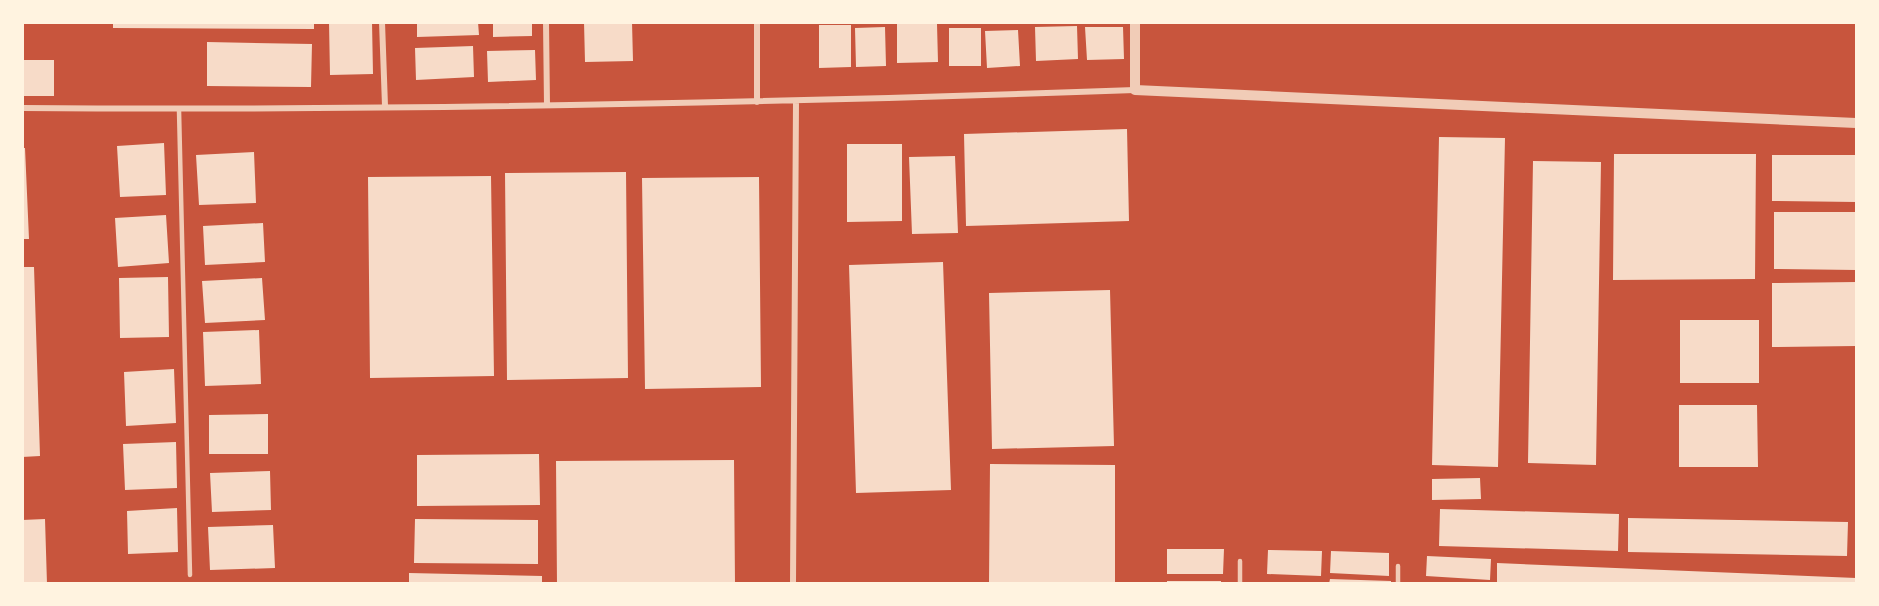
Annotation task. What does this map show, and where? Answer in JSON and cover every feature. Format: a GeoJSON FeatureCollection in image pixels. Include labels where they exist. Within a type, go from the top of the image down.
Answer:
{"type":"FeatureCollection","features":[{"type":"Feature","properties":{"kind":"street"},"geometry":{"type":"LineString","coordinates":[[382,22],[385,106]]}},
{"type":"Feature","properties":{"kind":"street"},"geometry":{"type":"LineString","coordinates":[[546,22],[547,105]]}},
{"type":"Feature","properties":{"kind":"street"},"geometry":{"type":"LineString","coordinates":[[757,22],[757,102]]}},
{"type":"Feature","properties":{"kind":"street"},"geometry":{"type":"LineString","coordinates":[[1135,22],[1135,90]]}},
{"type":"Feature","properties":{"kind":"street"},"geometry":{"type":"LineString","coordinates":[[22,108],[179,110],[796,102],[1135,90],[1857,123]]}},
{"type":"Feature","properties":{"kind":"street"},"geometry":{"type":"LineString","coordinates":[[793,584],[796,102]]}},
{"type":"Feature","properties":{"kind":"lane"},"geometry":{"type":"LineString","coordinates":[[179,110],[190,575]]}},
{"type":"Feature","properties":{"kind":"lane"},"geometry":{"type":"LineString","coordinates":[[1240,561],[1240,584]]}},
{"type":"Feature","properties":{"kind":"lane"},"geometry":{"type":"LineString","coordinates":[[1398,566],[1398,584]]}},
{"type":"Feature","properties":{"kind":"building"},"geometry":{"type":"Polygon","coordinates":[[[113,22],[314,22],[314,29],[113,28],[113,22]]]}},
{"type":"Feature","properties":{"kind":"building"},"geometry":{"type":"Polygon","coordinates":[[[329,22],[372,22],[373,74],[330,75],[329,22]]]}},
{"type":"Feature","properties":{"kind":"building"},"geometry":{"type":"Polygon","coordinates":[[[417,22],[478,22],[479,35],[417,37],[417,22]]]}},
{"type":"Feature","properties":{"kind":"building"},"geometry":{"type":"Polygon","coordinates":[[[493,22],[532,22],[532,36],[493,37],[493,22]]]}},
{"type":"Feature","properties":{"kind":"building"},"geometry":{"type":"Polygon","coordinates":[[[584,22],[632,22],[633,61],[585,62],[584,22]]]}},
{"type":"Feature","properties":{"kind":"building"},"geometry":{"type":"Polygon","coordinates":[[[897,24],[937,24],[938,62],[897,63],[897,24]]]}},
{"type":"Feature","properties":{"kind":"building"},"geometry":{"type":"Polygon","coordinates":[[[819,25],[851,25],[851,67],[819,68],[819,25]]]}},
{"type":"Feature","properties":{"kind":"building"},"geometry":{"type":"Polygon","coordinates":[[[1077,26],[1078,59],[1036,61],[1035,27],[1077,26]]]}},
{"type":"Feature","properties":{"kind":"building"},"geometry":{"type":"Polygon","coordinates":[[[885,27],[886,66],[856,67],[855,28],[885,27]]]}},
{"type":"Feature","properties":{"kind":"building"},"geometry":{"type":"Polygon","coordinates":[[[1085,27],[1123,27],[1124,59],[1087,60],[1085,27]]]}},
{"type":"Feature","properties":{"kind":"building"},"geometry":{"type":"Polygon","coordinates":[[[949,28],[981,28],[981,66],[949,66],[949,28]]]}},
{"type":"Feature","properties":{"kind":"building"},"geometry":{"type":"Polygon","coordinates":[[[1018,30],[1020,66],[987,68],[985,31],[1018,30]]]}},
{"type":"Feature","properties":{"kind":"building"},"geometry":{"type":"Polygon","coordinates":[[[207,42],[312,44],[311,87],[207,86],[207,42]]]}},
{"type":"Feature","properties":{"kind":"building"},"geometry":{"type":"Polygon","coordinates":[[[473,46],[474,77],[416,80],[415,48],[473,46]]]}},
{"type":"Feature","properties":{"kind":"building"},"geometry":{"type":"Polygon","coordinates":[[[535,50],[536,80],[488,82],[487,51],[535,50]]]}},
{"type":"Feature","properties":{"kind":"building"},"geometry":{"type":"Polygon","coordinates":[[[22,60],[54,60],[54,96],[22,96],[22,60]]]}},
{"type":"Feature","properties":{"kind":"building"},"geometry":{"type":"Polygon","coordinates":[[[1127,129],[1129,221],[966,226],[964,134],[1127,129]]]}},
{"type":"Feature","properties":{"kind":"building"},"geometry":{"type":"Polygon","coordinates":[[[1439,137],[1505,138],[1498,467],[1432,465],[1439,137]]]}},
{"type":"Feature","properties":{"kind":"building"},"geometry":{"type":"Polygon","coordinates":[[[164,143],[166,195],[120,197],[117,146],[164,143]]]}},
{"type":"Feature","properties":{"kind":"building"},"geometry":{"type":"Polygon","coordinates":[[[847,144],[902,144],[902,221],[847,222],[847,144]]]}},
{"type":"Feature","properties":{"kind":"building"},"geometry":{"type":"Polygon","coordinates":[[[22,148],[25,148],[29,239],[22,239],[22,148]]]}},
{"type":"Feature","properties":{"kind":"building"},"geometry":{"type":"Polygon","coordinates":[[[254,152],[256,203],[199,205],[196,155],[254,152]]]}},
{"type":"Feature","properties":{"kind":"building"},"geometry":{"type":"Polygon","coordinates":[[[1614,154],[1756,154],[1755,279],[1613,280],[1614,154]]]}},
{"type":"Feature","properties":{"kind":"building"},"geometry":{"type":"Polygon","coordinates":[[[1772,155],[1856,155],[1856,202],[1772,201],[1772,155]]]}},
{"type":"Feature","properties":{"kind":"building"},"geometry":{"type":"Polygon","coordinates":[[[955,156],[958,233],[912,234],[909,157],[955,156]]]}},
{"type":"Feature","properties":{"kind":"building"},"geometry":{"type":"Polygon","coordinates":[[[1533,161],[1601,162],[1596,465],[1528,463],[1533,161]]]}},
{"type":"Feature","properties":{"kind":"building"},"geometry":{"type":"Polygon","coordinates":[[[626,172],[628,378],[507,380],[505,173],[626,172]]]}},
{"type":"Feature","properties":{"kind":"building"},"geometry":{"type":"Polygon","coordinates":[[[491,176],[494,376],[370,378],[368,177],[491,176]]]}},
{"type":"Feature","properties":{"kind":"building"},"geometry":{"type":"Polygon","coordinates":[[[759,177],[761,387],[645,389],[642,178],[759,177]]]}},
{"type":"Feature","properties":{"kind":"building"},"geometry":{"type":"Polygon","coordinates":[[[1774,212],[1856,212],[1856,270],[1774,269],[1774,212]]]}},
{"type":"Feature","properties":{"kind":"building"},"geometry":{"type":"Polygon","coordinates":[[[166,215],[169,263],[118,267],[115,218],[166,215]]]}},
{"type":"Feature","properties":{"kind":"building"},"geometry":{"type":"Polygon","coordinates":[[[263,223],[265,262],[205,265],[203,226],[263,223]]]}},
{"type":"Feature","properties":{"kind":"building"},"geometry":{"type":"Polygon","coordinates":[[[943,262],[951,490],[856,493],[849,265],[943,262]]]}},
{"type":"Feature","properties":{"kind":"building"},"geometry":{"type":"Polygon","coordinates":[[[22,267],[34,267],[40,456],[22,457],[22,267]]]}},
{"type":"Feature","properties":{"kind":"building"},"geometry":{"type":"Polygon","coordinates":[[[168,277],[169,337],[120,338],[119,278],[168,277]]]}},
{"type":"Feature","properties":{"kind":"building"},"geometry":{"type":"Polygon","coordinates":[[[262,278],[265,320],[205,323],[202,281],[262,278]]]}},
{"type":"Feature","properties":{"kind":"building"},"geometry":{"type":"Polygon","coordinates":[[[1856,282],[1856,346],[1772,347],[1772,283],[1856,282]]]}},
{"type":"Feature","properties":{"kind":"building"},"geometry":{"type":"Polygon","coordinates":[[[1110,290],[1114,446],[992,449],[989,293],[1110,290]]]}},
{"type":"Feature","properties":{"kind":"building"},"geometry":{"type":"Polygon","coordinates":[[[1680,320],[1759,320],[1759,383],[1680,383],[1680,320]]]}},
{"type":"Feature","properties":{"kind":"building"},"geometry":{"type":"Polygon","coordinates":[[[259,330],[261,384],[205,386],[203,332],[259,330]]]}},
{"type":"Feature","properties":{"kind":"building"},"geometry":{"type":"Polygon","coordinates":[[[174,369],[176,423],[126,426],[124,372],[174,369]]]}},
{"type":"Feature","properties":{"kind":"building"},"geometry":{"type":"Polygon","coordinates":[[[1679,405],[1757,405],[1758,467],[1679,467],[1679,405]]]}},
{"type":"Feature","properties":{"kind":"building"},"geometry":{"type":"Polygon","coordinates":[[[268,414],[268,454],[209,454],[209,415],[268,414]]]}},
{"type":"Feature","properties":{"kind":"building"},"geometry":{"type":"Polygon","coordinates":[[[176,442],[177,488],[125,490],[123,444],[176,442]]]}},
{"type":"Feature","properties":{"kind":"building"},"geometry":{"type":"Polygon","coordinates":[[[539,454],[540,505],[417,506],[417,455],[539,454]]]}},
{"type":"Feature","properties":{"kind":"building"},"geometry":{"type":"Polygon","coordinates":[[[734,460],[735,584],[557,584],[556,461],[734,460]]]}},
{"type":"Feature","properties":{"kind":"building"},"geometry":{"type":"Polygon","coordinates":[[[990,464],[1115,465],[1115,584],[989,584],[990,464]]]}},
{"type":"Feature","properties":{"kind":"building"},"geometry":{"type":"Polygon","coordinates":[[[270,471],[271,510],[212,512],[210,473],[270,471]]]}},
{"type":"Feature","properties":{"kind":"building"},"geometry":{"type":"Polygon","coordinates":[[[1480,478],[1481,499],[1432,500],[1432,479],[1480,478]]]}},
{"type":"Feature","properties":{"kind":"building"},"geometry":{"type":"Polygon","coordinates":[[[177,508],[178,552],[128,554],[127,511],[177,508]]]}},
{"type":"Feature","properties":{"kind":"building"},"geometry":{"type":"Polygon","coordinates":[[[1440,509],[1619,514],[1618,551],[1439,546],[1440,509]]]}},
{"type":"Feature","properties":{"kind":"building"},"geometry":{"type":"Polygon","coordinates":[[[1628,518],[1848,522],[1847,556],[1628,552],[1628,518]]]}},
{"type":"Feature","properties":{"kind":"building"},"geometry":{"type":"Polygon","coordinates":[[[45,519],[47,584],[22,584],[22,520],[45,519]]]}},
{"type":"Feature","properties":{"kind":"building"},"geometry":{"type":"Polygon","coordinates":[[[415,519],[538,520],[538,564],[414,563],[415,519]]]}},
{"type":"Feature","properties":{"kind":"building"},"geometry":{"type":"Polygon","coordinates":[[[273,525],[275,568],[210,570],[208,527],[273,525]]]}},
{"type":"Feature","properties":{"kind":"building"},"geometry":{"type":"Polygon","coordinates":[[[1167,549],[1224,549],[1223,574],[1167,574],[1167,549]]]}},
{"type":"Feature","properties":{"kind":"building"},"geometry":{"type":"Polygon","coordinates":[[[1268,550],[1322,551],[1321,576],[1267,574],[1268,550]]]}},
{"type":"Feature","properties":{"kind":"building"},"geometry":{"type":"Polygon","coordinates":[[[1331,551],[1389,553],[1389,576],[1330,573],[1331,551]]]}},
{"type":"Feature","properties":{"kind":"building"},"geometry":{"type":"Polygon","coordinates":[[[1427,556],[1491,559],[1490,580],[1426,576],[1427,556]]]}},
{"type":"Feature","properties":{"kind":"building"},"geometry":{"type":"Polygon","coordinates":[[[1497,563],[1856,578],[1856,584],[1497,584],[1497,563]]]}},
{"type":"Feature","properties":{"kind":"building"},"geometry":{"type":"Polygon","coordinates":[[[409,573],[542,576],[542,584],[409,584],[409,573]]]}},
{"type":"Feature","properties":{"kind":"building"},"geometry":{"type":"Polygon","coordinates":[[[1330,579],[1391,581],[1391,584],[1329,584],[1330,579]]]}},
{"type":"Feature","properties":{"kind":"building"},"geometry":{"type":"Polygon","coordinates":[[[1167,581],[1221,581],[1221,584],[1167,584],[1167,581]]]}}]}
